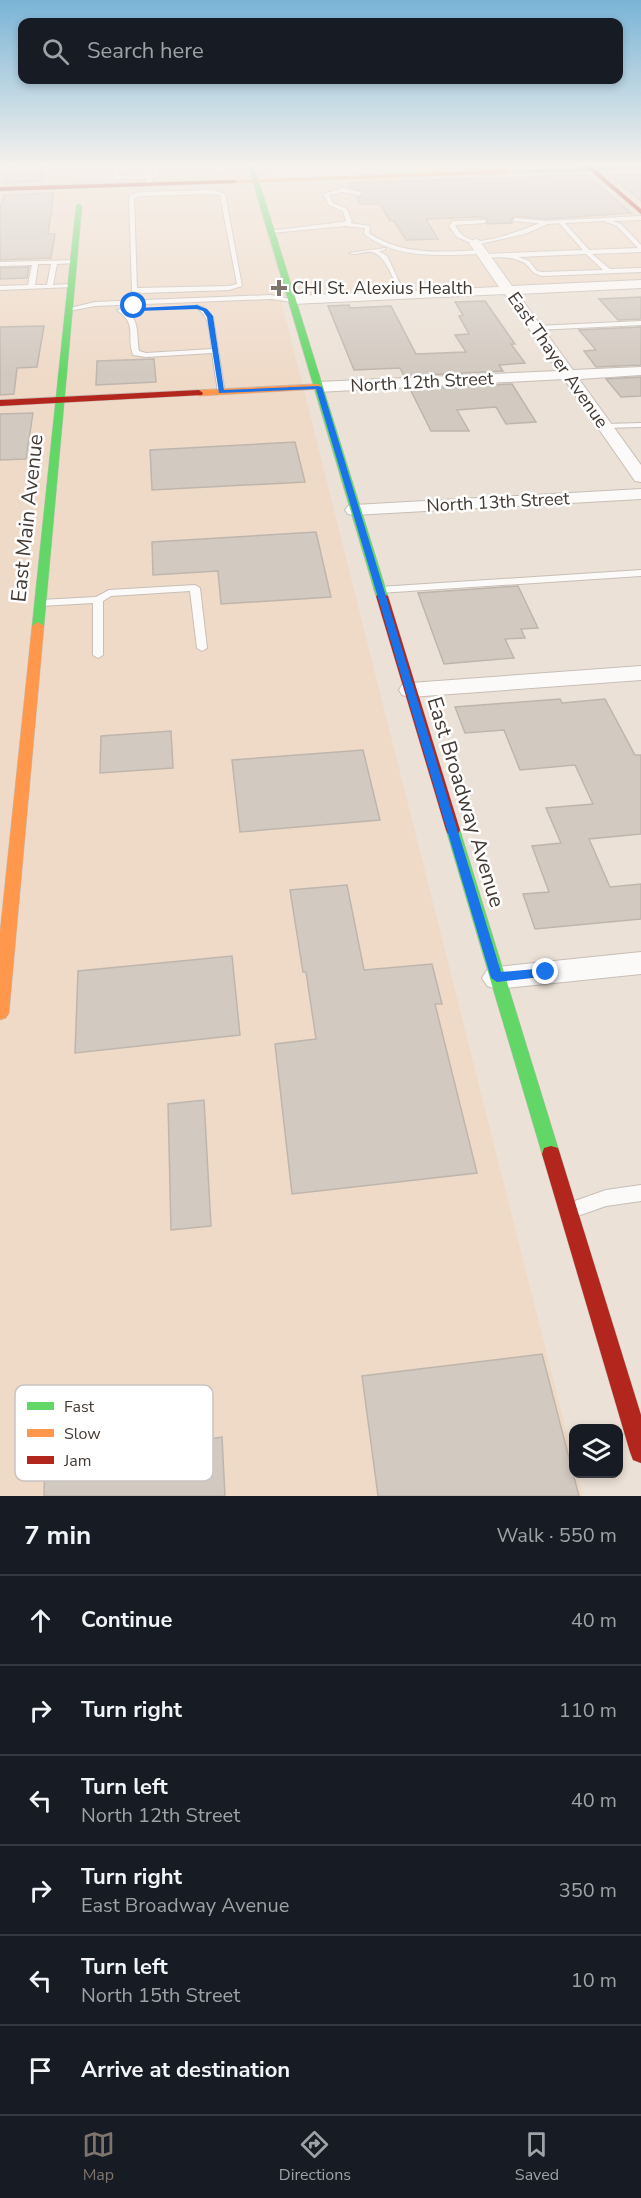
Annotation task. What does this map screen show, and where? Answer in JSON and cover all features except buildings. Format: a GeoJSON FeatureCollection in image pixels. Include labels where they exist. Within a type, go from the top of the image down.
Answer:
{"type":"FeatureCollection","features":[{"type":"Feature","properties":{"kind":"main road","name":"East Main Avenue"},"geometry":{"type":"LineString","coordinates":[[0,1012],[6,888],[40,603],[76,235]]}},
{"type":"Feature","properties":{"kind":"main road","name":"East Broadway Avenue"},"geometry":{"type":"LineString","coordinates":[[272,235],[641,1452]]}},
{"type":"Feature","properties":{"kind":"main road","name":"North 12th Street"},"geometry":{"type":"LineString","coordinates":[[0,403],[318,387]]}},
{"type":"Feature","properties":{"kind":"street","name":"East Thayer Avenue"},"geometry":{"type":"LineString","coordinates":[[480,250],[641,477]]}},
{"type":"Feature","properties":{"kind":"street"},"geometry":{"type":"LineString","coordinates":[[292,300],[641,284]]}},
{"type":"Feature","properties":{"kind":"street","name":"North 12th Street"},"geometry":{"type":"LineString","coordinates":[[318,387],[641,371]]}},
{"type":"Feature","properties":{"kind":"street","name":"North 13th Street"},"geometry":{"type":"LineString","coordinates":[[354,510],[641,494]]}},
{"type":"Feature","properties":{"kind":"street"},"geometry":{"type":"LineString","coordinates":[[410,690],[641,673]]}},
{"type":"Feature","properties":{"kind":"street"},"geometry":{"type":"LineString","coordinates":[[497,978],[641,963]]}},
{"type":"Feature","properties":{"kind":"lane"},"geometry":{"type":"LineString","coordinates":[[132,235],[133,288],[139,300],[206,304],[273,303],[292,300]]}},
{"type":"Feature","properties":{"kind":"lane"},"geometry":{"type":"LineString","coordinates":[[215,351],[139,354],[135,352],[135,310],[130,293],[136,291],[206,304],[241,284],[231,235]]}},
{"type":"Feature","properties":{"kind":"lane"},"geometry":{"type":"LineString","coordinates":[[368,235],[392,246],[418,253],[480,250],[507,255],[527,262],[539,273],[641,270]]}},
{"type":"Feature","properties":{"kind":"lane"},"geometry":{"type":"LineString","coordinates":[[458,235],[480,250]]}},
{"type":"Feature","properties":{"kind":"lane"},"geometry":{"type":"LineString","coordinates":[[480,250],[516,235]]}},
{"type":"Feature","properties":{"kind":"lane"},"geometry":{"type":"LineString","coordinates":[[572,235],[608,271]]}},
{"type":"Feature","properties":{"kind":"lane"},"geometry":{"type":"LineString","coordinates":[[628,235],[641,249]]}},
{"type":"Feature","properties":{"kind":"lane"},"geometry":{"type":"LineString","coordinates":[[352,253],[375,252],[392,246]]}},
{"type":"Feature","properties":{"kind":"lane"},"geometry":{"type":"LineString","coordinates":[[507,255],[641,249]]}},
{"type":"Feature","properties":{"kind":"lane"},"geometry":{"type":"LineString","coordinates":[[375,252],[384,256],[404,295]]}},
{"type":"Feature","properties":{"kind":"lane"},"geometry":{"type":"LineString","coordinates":[[0,264],[35,272],[52,271],[74,261]]}},
{"type":"Feature","properties":{"kind":"lane"},"geometry":{"type":"LineString","coordinates":[[51,286],[52,271]]}},
{"type":"Feature","properties":{"kind":"lane"},"geometry":{"type":"LineString","coordinates":[[31,287],[35,272]]}},
{"type":"Feature","properties":{"kind":"lane"},"geometry":{"type":"LineString","coordinates":[[0,288],[71,286]]}},
{"type":"Feature","properties":{"kind":"lane"},"geometry":{"type":"LineString","coordinates":[[206,304],[214,296],[292,300]]}},
{"type":"Feature","properties":{"kind":"lane"},"geometry":{"type":"LineString","coordinates":[[69,309],[84,312],[120,307],[135,310],[252,298]]}},
{"type":"Feature","properties":{"kind":"lane"},"geometry":{"type":"LineString","coordinates":[[120,307],[135,310],[179,301]]}},
{"type":"Feature","properties":{"kind":"lane"},"geometry":{"type":"LineString","coordinates":[[206,304],[222,392]]}},
{"type":"Feature","properties":{"kind":"lane"},"geometry":{"type":"LineString","coordinates":[[536,328],[641,323]]}},
{"type":"Feature","properties":{"kind":"lane"},"geometry":{"type":"LineString","coordinates":[[605,426],[641,424]]}},
{"type":"Feature","properties":{"kind":"lane"},"geometry":{"type":"LineString","coordinates":[[379,590],[641,573]]}},
{"type":"Feature","properties":{"kind":"lane"},"geometry":{"type":"LineString","coordinates":[[40,603],[98,600],[109,593],[195,588],[202,648]]}},
{"type":"Feature","properties":{"kind":"lane"},"geometry":{"type":"LineString","coordinates":[[98,600],[98,655]]}},
{"type":"Feature","properties":{"kind":"lane"},"geometry":{"type":"LineString","coordinates":[[568,1211],[606,1198],[641,1193]]}},
{"type":"Feature","properties":{"kind":"shaded area"},"geometry":{"type":"Polygon","coordinates":[[[0,235],[641,235],[641,281],[280,296],[569,1442],[569,1478],[578,1478],[583,1496],[0,1496],[0,235]]]}},
{"type":"Feature","properties":{"kind":"traffic: fast"},"geometry":{"type":"LineString","coordinates":[[38,626],[76,235]]}},
{"type":"Feature","properties":{"kind":"traffic: fast"},"geometry":{"type":"LineString","coordinates":[[272,235],[382,596]]}},
{"type":"Feature","properties":{"kind":"traffic: fast"},"geometry":{"type":"LineString","coordinates":[[453,830],[551,1154]]}},
{"type":"Feature","properties":{"kind":"traffic: slow"},"geometry":{"type":"LineString","coordinates":[[199,393],[318,387]]}},
{"type":"Feature","properties":{"kind":"traffic: slow"},"geometry":{"type":"LineString","coordinates":[[0,1013],[38,626]]}},
{"type":"Feature","properties":{"kind":"traffic: jam"},"geometry":{"type":"LineString","coordinates":[[0,403],[199,393]]}},
{"type":"Feature","properties":{"kind":"traffic: jam"},"geometry":{"type":"LineString","coordinates":[[382,596],[453,830]]}},
{"type":"Feature","properties":{"kind":"traffic: jam"},"geometry":{"type":"LineString","coordinates":[[551,1154],[641,1452]]}},
{"type":"Feature","properties":{"kind":"place","name":"CHI St. Alexius Health"},"geometry":{"type":"Point","coordinates":[279,288]}},
{"type":"Feature","properties":{"kind":"route"},"geometry":{"type":"LineString","coordinates":[[134,306],[137,310],[197,307],[204,309],[206,315],[210,316],[222,392],[318,387],[497,978],[546,972]]}}]}
